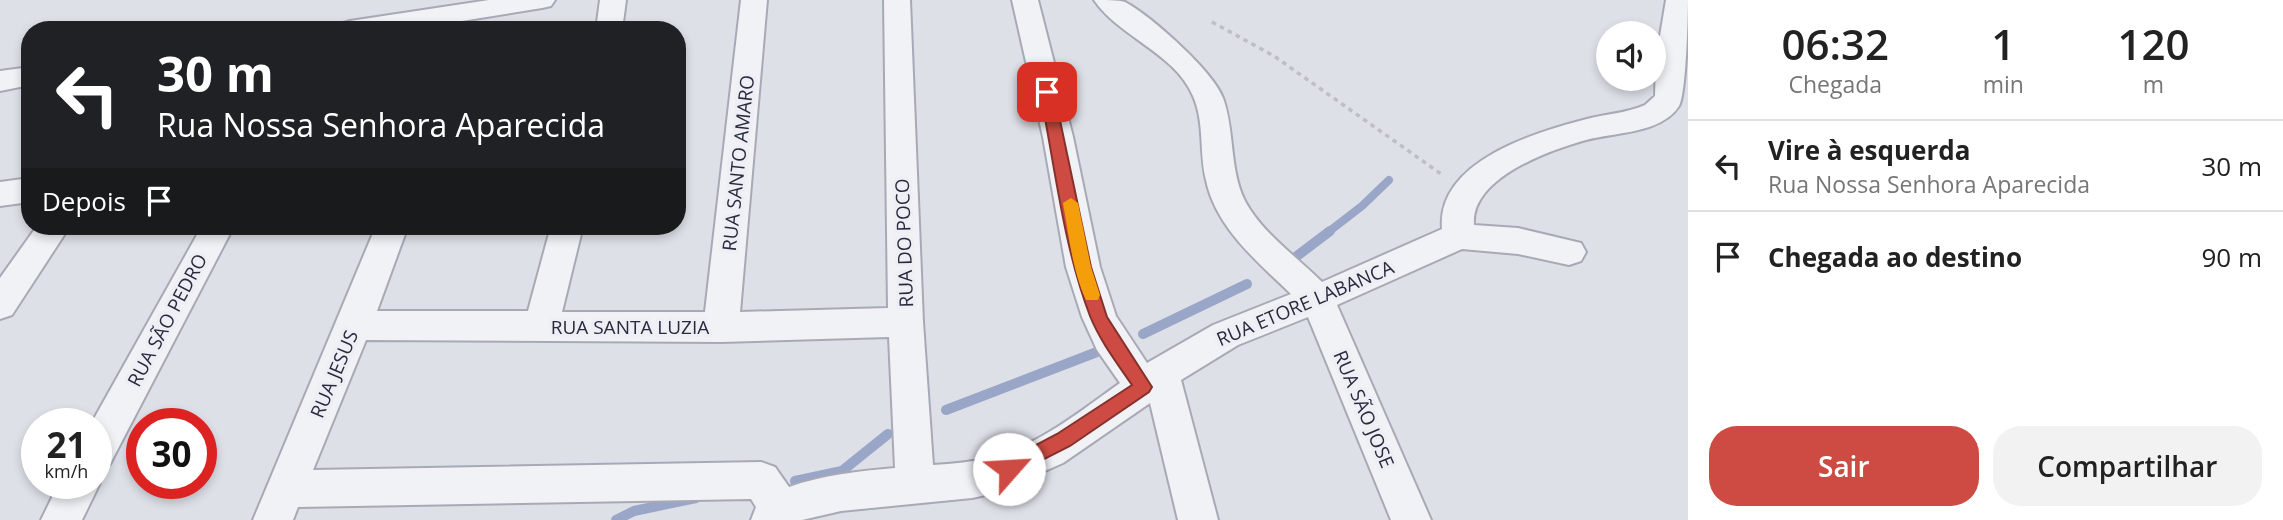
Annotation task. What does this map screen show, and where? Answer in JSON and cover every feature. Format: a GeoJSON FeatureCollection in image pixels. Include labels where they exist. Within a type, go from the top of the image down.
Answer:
{"type":"FeatureCollection","features":[{"type":"Feature","properties":{"kind":"street"},"geometry":{"type":"LineString","coordinates":[[408,21],[542,0]]}},
{"type":"Feature","properties":{"kind":"street"},"geometry":{"type":"LineString","coordinates":[[610,21],[613,0]]}},
{"type":"Feature","properties":{"kind":"street","name":"RUA SANTO AMARO"},"geometry":{"type":"LineString","coordinates":[[721,327],[754,0]]}},
{"type":"Feature","properties":{"kind":"street","name":"RUA DO POCO"},"geometry":{"type":"LineString","coordinates":[[897,0],[906,321],[915,486]]}},
{"type":"Feature","properties":{"kind":"street"},"geometry":{"type":"LineString","coordinates":[[1025,0],[1058,137],[1083,267],[1105,328],[1152,380],[1198,520]]}},
{"type":"Feature","properties":{"kind":"street"},"geometry":{"type":"LineString","coordinates":[[1107,0],[1196,76],[1208,96],[1217,132],[1221,180],[1238,217],[1254,237],[1317,298]]}},
{"type":"Feature","properties":{"kind":"street"},"geometry":{"type":"LineString","coordinates":[[1459,236],[1458,214],[1468,193],[1486,173],[1533,146],[1578,131],[1645,116],[1664,106],[1670,96],[1669,61],[1679,0]]}},
{"type":"Feature","properties":{"kind":"street"},"geometry":{"type":"LineString","coordinates":[[0,81],[21,78]]}},
{"type":"Feature","properties":{"kind":"street"},"geometry":{"type":"LineString","coordinates":[[0,194],[21,191]]}},
{"type":"Feature","properties":{"kind":"street"},"geometry":{"type":"LineString","coordinates":[[0,305],[48,235]]}},
{"type":"Feature","properties":{"kind":"street","name":"RUA SÃO PEDRO"},"geometry":{"type":"LineString","coordinates":[[112,422],[213,235]]}},
{"type":"Feature","properties":{"kind":"street","name":"RUA JESUS"},"geometry":{"type":"LineString","coordinates":[[279,505],[354,326],[389,235]]}},
{"type":"Feature","properties":{"kind":"street"},"geometry":{"type":"LineString","coordinates":[[541,327],[565,235]]}},
{"type":"Feature","properties":{"kind":"street","name":"RUA ETORE LABANCA"},"geometry":{"type":"LineString","coordinates":[[776,515],[817,496],[843,491],[961,482],[995,475],[1014,467],[1102,416],[1152,380],[1231,332],[1459,236],[1518,241],[1569,252]]}},
{"type":"Feature","properties":{"kind":"street","name":"RUA SÃO JOSE"},"geometry":{"type":"LineString","coordinates":[[1317,298],[1411,520]]}},
{"type":"Feature","properties":{"kind":"street","name":"RUA SANTA LUZIA"},"geometry":{"type":"LineString","coordinates":[[354,326],[721,327],[906,321]]}},
{"type":"Feature","properties":{"kind":"street"},"geometry":{"type":"LineString","coordinates":[[279,505],[761,480],[776,515]]}},
{"type":"Feature","properties":{"kind":"street"},"geometry":{"type":"LineString","coordinates":[[61,520],[72,499]]}},
{"type":"Feature","properties":{"kind":"path"},"geometry":{"type":"LineString","coordinates":[[1212,22],[1275,56],[1468,193]]}},
{"type":"Feature","properties":{"kind":"waterway"},"geometry":{"type":"LineString","coordinates":[[1327,233],[1362,206],[1389,180]]}},
{"type":"Feature","properties":{"kind":"waterway"},"geometry":{"type":"LineString","coordinates":[[1293,259],[1330,231]]}},
{"type":"Feature","properties":{"kind":"waterway"},"geometry":{"type":"LineString","coordinates":[[1143,334],[1247,284]]}},
{"type":"Feature","properties":{"kind":"waterway"},"geometry":{"type":"LineString","coordinates":[[946,410],[1097,352]]}},
{"type":"Feature","properties":{"kind":"waterway"},"geometry":{"type":"LineString","coordinates":[[795,481],[842,471],[888,434]]}},
{"type":"Feature","properties":{"kind":"waterway"},"geometry":{"type":"LineString","coordinates":[[616,520],[634,511],[696,498]]}},
{"type":"Feature","properties":{"kind":"slow traffic"},"geometry":{"type":"LineString","coordinates":[[1071,203],[1083,267],[1092,295]]}},
{"type":"Feature","properties":{"kind":"route"},"geometry":{"type":"LineString","coordinates":[[1009,469],[1064,440],[1143,387],[1110,339],[1099,317],[1083,267],[1047,92]]}}]}
